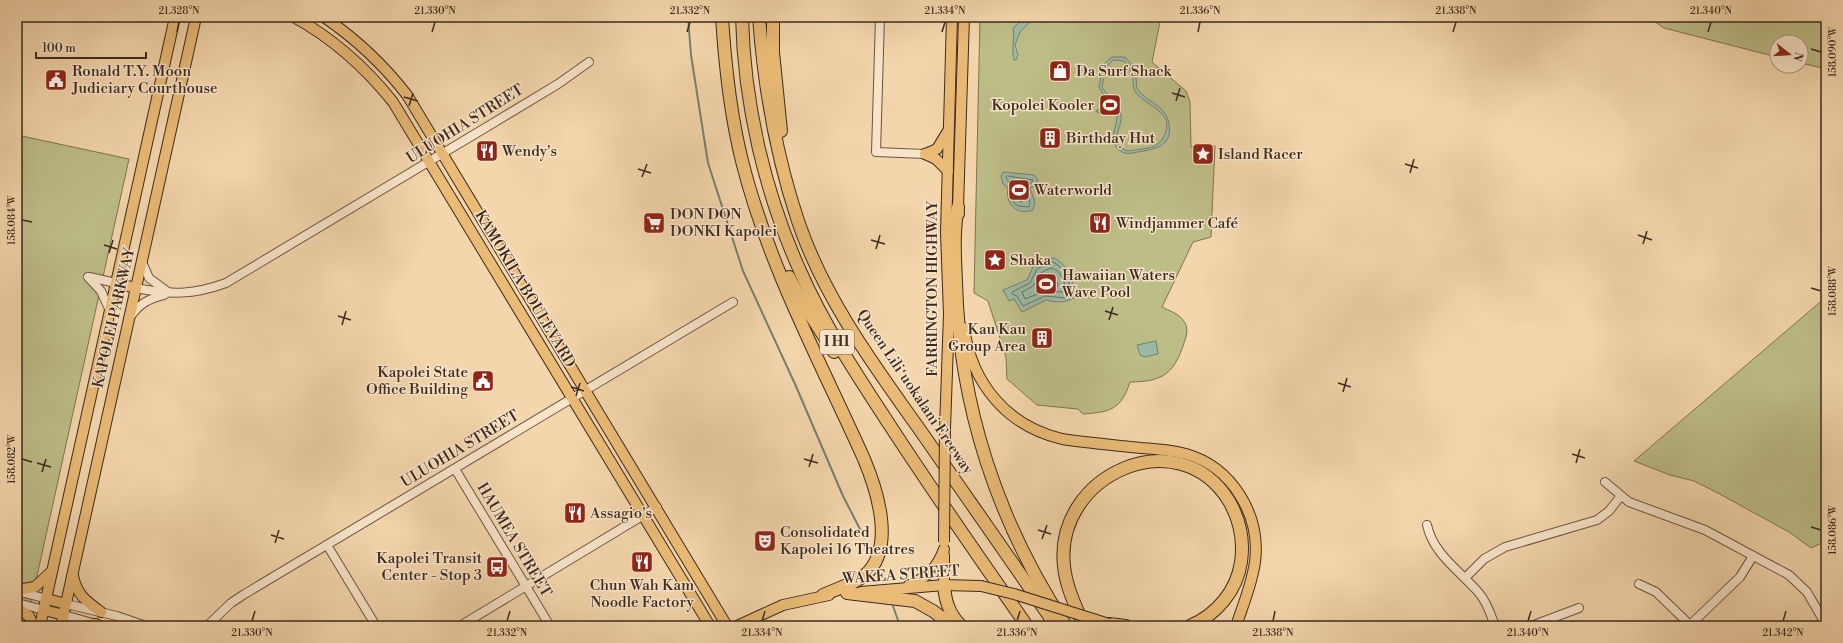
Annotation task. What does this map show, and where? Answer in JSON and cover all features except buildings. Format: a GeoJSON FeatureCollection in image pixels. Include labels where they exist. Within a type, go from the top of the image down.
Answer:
{"type":"FeatureCollection","features":[{"type":"Feature","properties":{"kind":"highway"},"geometry":{"type":"LineString","coordinates":[[722,17],[726,70],[741,159],[759,221],[781,278],[864,459],[874,483],[880,505],[880,550],[873,566],[863,576],[823,595]]}},
{"type":"Feature","properties":{"kind":"highway"},"geometry":{"type":"LineString","coordinates":[[726,70],[727,17]]}},
{"type":"Feature","properties":{"kind":"highway","name":"I H1"},"geometry":{"type":"LineString","coordinates":[[742,17],[746,73],[756,134],[772,197],[784,234],[801,274],[826,324],[850,364],[927,482],[1027,626]]}},
{"type":"Feature","properties":{"kind":"highway","name":"Queen Liliʻuokalani Freeway"},"geometry":{"type":"LineString","coordinates":[[759,17],[762,59],[770,108],[786,180],[798,222],[819,270],[852,333],[1056,626]]}},
{"type":"Feature","properties":{"kind":"highway"},"geometry":{"type":"LineString","coordinates":[[773,17],[773,52],[786,180]]}},
{"type":"Feature","properties":{"kind":"highway"},"geometry":{"type":"LineString","coordinates":[[741,159],[787,274],[801,300],[888,432],[927,482]]}},
{"type":"Feature","properties":{"kind":"highway"},"geometry":{"type":"LineString","coordinates":[[958,207],[956,220],[955,268],[959,341],[974,423],[991,478],[1019,545],[1035,577],[1066,626]]}},
{"type":"Feature","properties":{"kind":"highway"},"geometry":{"type":"LineString","coordinates":[[1084,626],[1068,585],[1064,567],[1063,548],[1070,520],[1085,495],[1104,478],[1129,466],[1158,462],[1188,467],[1213,483],[1232,506],[1241,535],[1241,565],[1230,593],[1209,615],[1190,626]]}},
{"type":"Feature","properties":{"kind":"highway"},"geometry":{"type":"LineString","coordinates":[[944,585],[945,600],[948,608],[961,626]]}},
{"type":"Feature","properties":{"kind":"highway"},"geometry":{"type":"LineString","coordinates":[[847,593],[915,601],[933,611],[953,626]]}},
{"type":"Feature","properties":{"kind":"highway"},"geometry":{"type":"LineString","coordinates":[[1112,625],[1126,626]]}},
{"type":"Feature","properties":{"kind":"main road","name":"KAPOLEI PARKWAY"},"geometry":{"type":"LineString","coordinates":[[40,626],[176,17]]}},
{"type":"Feature","properties":{"kind":"main road","name":"KAPOLEI PARKWAY"},"geometry":{"type":"LineString","coordinates":[[61,626],[196,17]]}},
{"type":"Feature","properties":{"kind":"main road","name":"KAMOKILA BOULEVARD"},"geometry":{"type":"LineString","coordinates":[[294,17],[329,38],[357,61],[376,81],[407,123],[710,626]]}},
{"type":"Feature","properties":{"kind":"main road","name":"KAMOKILA BOULEVARD"},"geometry":{"type":"LineString","coordinates":[[324,17],[356,40],[392,75],[407,95],[444,153],[727,626]]}},
{"type":"Feature","properties":{"kind":"main road","name":"FARRINGTON HIGHWAY"},"geometry":{"type":"LineString","coordinates":[[944,585],[945,429],[949,314],[946,232],[952,17]]}},
{"type":"Feature","properties":{"kind":"main road","name":"FARRINGTON HIGHWAY"},"geometry":{"type":"LineString","coordinates":[[964,17],[958,207],[960,218],[959,241],[961,305],[969,348],[981,378],[993,398],[1008,414],[1037,431],[1062,439],[1187,454],[1204,461],[1220,472],[1240,494],[1253,522],[1256,553],[1253,574],[1236,626]]}},
{"type":"Feature","properties":{"kind":"main road"},"geometry":{"type":"LineString","coordinates":[[925,154],[933,151],[941,144],[949,129]]}},
{"type":"Feature","properties":{"kind":"main road"},"geometry":{"type":"LineString","coordinates":[[925,154],[936,159],[948,171]]}},
{"type":"Feature","properties":{"kind":"main road"},"geometry":{"type":"LineString","coordinates":[[116,283],[136,288]]}},
{"type":"Feature","properties":{"kind":"main road"},"geometry":{"type":"LineString","coordinates":[[903,587],[920,580],[932,571],[940,560],[944,545]]}},
{"type":"Feature","properties":{"kind":"main road"},"geometry":{"type":"LineString","coordinates":[[17,590],[35,587],[53,569]]}},
{"type":"Feature","properties":{"kind":"main road"},"geometry":{"type":"LineString","coordinates":[[73,573],[75,585],[81,597],[101,612]]}},
{"type":"Feature","properties":{"kind":"main road","name":"WAKEA STREET"},"geometry":{"type":"LineString","coordinates":[[737,626],[783,605],[823,595],[903,587],[944,585],[981,586],[1014,594],[1112,625]]}},
{"type":"Feature","properties":{"kind":"main road"},"geometry":{"type":"LineString","coordinates":[[46,599],[66,604]]}},
{"type":"Feature","properties":{"kind":"main road"},"geometry":{"type":"LineString","coordinates":[[17,608],[29,616],[33,626]]}},
{"type":"Feature","properties":{"kind":"main road"},"geometry":{"type":"LineString","coordinates":[[44,610],[64,615]]}},
{"type":"Feature","properties":{"kind":"main road"},"geometry":{"type":"LineString","coordinates":[[76,626],[100,625]]}},
{"type":"Feature","properties":{"kind":"street"},"geometry":{"type":"LineString","coordinates":[[880,17],[876,152],[925,154]]}},
{"type":"Feature","properties":{"kind":"street","name":"ULUOHIA STREET"},"geometry":{"type":"LineString","coordinates":[[136,288],[170,294],[198,291],[226,283],[558,84],[588,62]]}},
{"type":"Feature","properties":{"kind":"street"},"geometry":{"type":"LineString","coordinates":[[142,262],[146,274],[153,283],[170,294]]}},
{"type":"Feature","properties":{"kind":"street"},"geometry":{"type":"LineString","coordinates":[[110,312],[101,291],[88,277],[116,283]]}},
{"type":"Feature","properties":{"kind":"street"},"geometry":{"type":"LineString","coordinates":[[130,318],[136,309],[146,300],[170,294]]}},
{"type":"Feature","properties":{"kind":"street","name":"ULUOHIA STREET"},"geometry":{"type":"LineString","coordinates":[[207,626],[231,603],[733,302]]}},
{"type":"Feature","properties":{"kind":"street","name":"HAUMEA STREET"},"geometry":{"type":"LineString","coordinates":[[455,469],[550,626]]}},
{"type":"Feature","properties":{"kind":"street"},"geometry":{"type":"LineString","coordinates":[[1605,482],[1620,497],[1639,507],[1705,530],[1789,575],[1802,585],[1826,625]]}},
{"type":"Feature","properties":{"kind":"street"},"geometry":{"type":"LineString","coordinates":[[1465,578],[1484,559],[1505,547],[1597,520],[1609,511],[1620,497]]}},
{"type":"Feature","properties":{"kind":"street"},"geometry":{"type":"LineString","coordinates":[[460,626],[657,507]]}},
{"type":"Feature","properties":{"kind":"street"},"geometry":{"type":"LineString","coordinates":[[1427,525],[1429,534],[1440,551],[1484,601],[1495,626]]}},
{"type":"Feature","properties":{"kind":"street"},"geometry":{"type":"LineString","coordinates":[[327,545],[376,626]]}},
{"type":"Feature","properties":{"kind":"street"},"geometry":{"type":"LineString","coordinates":[[1639,584],[1656,592],[1689,625],[1743,574],[1753,556]]}},
{"type":"Feature","properties":{"kind":"street"},"geometry":{"type":"LineString","coordinates":[[17,590],[46,599]]}},
{"type":"Feature","properties":{"kind":"street"},"geometry":{"type":"LineString","coordinates":[[17,603],[44,610]]}},
{"type":"Feature","properties":{"kind":"street"},"geometry":{"type":"LineString","coordinates":[[66,604],[101,612],[146,626]]}},
{"type":"Feature","properties":{"kind":"street"},"geometry":{"type":"LineString","coordinates":[[1531,626],[1579,608]]}},
{"type":"Feature","properties":{"kind":"street"},"geometry":{"type":"LineString","coordinates":[[64,615],[100,625]]}},
{"type":"Feature","properties":{"kind":"green space"},"geometry":{"type":"Polygon","coordinates":[[[980,17],[1161,17],[1152,62],[1186,91],[1190,102],[1191,147],[1215,146],[1211,237],[1193,242],[1162,307],[1179,316],[1186,325],[1187,334],[1180,354],[1171,369],[1159,378],[1141,382],[1130,382],[1123,399],[1113,408],[1107,410],[1083,414],[1078,409],[1037,405],[1007,379],[1006,357],[988,301],[974,293],[980,17]]]}},
{"type":"Feature","properties":{"kind":"green space"},"geometry":{"type":"Polygon","coordinates":[[[1648,17],[1826,17],[1826,69],[1809,65],[1809,34],[1769,34],[1769,55],[1664,28],[1648,17]]]}},
{"type":"Feature","properties":{"kind":"green space"},"geometry":{"type":"Polygon","coordinates":[[[17,135],[129,159],[26,626],[17,626],[17,135]]]}},
{"type":"Feature","properties":{"kind":"green space"},"geometry":{"type":"Polygon","coordinates":[[[1826,297],[1826,450],[1823,453],[1824,542],[1811,548],[1789,532],[1694,481],[1670,475],[1634,461],[1826,297]]]}},
{"type":"Feature","properties":{"kind":"water"},"geometry":{"type":"Polygon","coordinates":[[[1022,17],[1029,17],[1028,24],[1020,32],[1015,45],[1018,55],[1016,60],[1014,60],[1013,28],[1019,23],[1022,17]]]}},
{"type":"Feature","properties":{"kind":"water","name":"Kopolei Kooler"},"geometry":{"type":"Polygon","coordinates":[[[1112,57],[1125,57],[1129,62],[1135,73],[1137,88],[1145,97],[1160,108],[1167,117],[1169,124],[1168,138],[1161,146],[1135,153],[1123,153],[1118,150],[1113,139],[1117,115],[1112,111],[1101,114],[1096,111],[1104,107],[1107,101],[1099,87],[1103,65],[1112,57]],[[1113,60],[1106,67],[1102,87],[1120,111],[1121,119],[1117,135],[1118,143],[1120,147],[1128,151],[1149,148],[1157,144],[1163,138],[1167,129],[1166,121],[1157,109],[1138,95],[1134,89],[1131,72],[1124,61],[1113,60]]]}},
{"type":"Feature","properties":{"kind":"water","name":"Waterworld"},"geometry":{"type":"Polygon","coordinates":[[[1003,172],[1034,175],[1038,180],[1035,186],[1030,188],[1035,202],[1033,210],[1017,210],[1010,204],[1008,199],[1008,188],[1003,184],[1001,176],[1003,172]]]}},
{"type":"Feature","properties":{"kind":"water","name":"Hawaiian Waters Wave Pool"},"geometry":{"type":"Polygon","coordinates":[[[1054,258],[1064,265],[1070,274],[1075,297],[1061,302],[1046,300],[1022,312],[1014,299],[1009,301],[1003,290],[1027,280],[1033,267],[1048,259],[1054,258]]]}},
{"type":"Feature","properties":{"kind":"water"},"geometry":{"type":"Polygon","coordinates":[[[1156,341],[1158,354],[1145,357],[1140,355],[1137,345],[1156,341]]]}},
{"type":"Feature","properties":{"kind":"waterway"},"geometry":{"type":"LineString","coordinates":[[688,17],[691,55],[708,163],[743,271],[795,384],[843,496],[862,533]]}},
{"type":"Feature","properties":{"kind":"waterway"},"geometry":{"type":"LineString","coordinates":[[893,606],[900,626]]}},
{"type":"Feature","properties":{"kind":"place","name":"Da Surf Shack"},"geometry":{"type":"Point","coordinates":[1060,71]}},
{"type":"Feature","properties":{"kind":"place","name":"Ronald T.Y. Moon Judiciary Courthouse"},"geometry":{"type":"Point","coordinates":[56,80]}},
{"type":"Feature","properties":{"kind":"place","name":"Kopolei Kooler"},"geometry":{"type":"Point","coordinates":[1110,105]}},
{"type":"Feature","properties":{"kind":"place","name":"Birthday Hut"},"geometry":{"type":"Point","coordinates":[1050,138]}},
{"type":"Feature","properties":{"kind":"place","name":"Wendy's"},"geometry":{"type":"Point","coordinates":[487,151]}},
{"type":"Feature","properties":{"kind":"place","name":"Island Racer"},"geometry":{"type":"Point","coordinates":[1203,154]}},
{"type":"Feature","properties":{"kind":"place","name":"Waterworld"},"geometry":{"type":"Point","coordinates":[1019,190]}},
{"type":"Feature","properties":{"kind":"place","name":"DON DON DONKI Kapolei"},"geometry":{"type":"Point","coordinates":[654,223]}},
{"type":"Feature","properties":{"kind":"place","name":"Windjammer Café"},"geometry":{"type":"Point","coordinates":[1100,223]}},
{"type":"Feature","properties":{"kind":"place","name":"Shaka"},"geometry":{"type":"Point","coordinates":[995,260]}},
{"type":"Feature","properties":{"kind":"place","name":"Hawaiian Waters Wave Pool"},"geometry":{"type":"Point","coordinates":[1046,284]}},
{"type":"Feature","properties":{"kind":"place","name":"Kau Kau Group Area"},"geometry":{"type":"Point","coordinates":[1042,338]}},
{"type":"Feature","properties":{"kind":"place","name":"Kapolei State Office Building"},"geometry":{"type":"Point","coordinates":[483,381]}},
{"type":"Feature","properties":{"kind":"place","name":"Assagio's"},"geometry":{"type":"Point","coordinates":[575,513]}},
{"type":"Feature","properties":{"kind":"place","name":"Consolidated Kapolei 16 Theatres"},"geometry":{"type":"Point","coordinates":[765,541]}},
{"type":"Feature","properties":{"kind":"place","name":"Chun Wah Kam Noodle Factory"},"geometry":{"type":"Point","coordinates":[642,562]}},
{"type":"Feature","properties":{"kind":"place","name":"Kapolei Transit Center - Stop 3"},"geometry":{"type":"Point","coordinates":[497,567]}}]}
